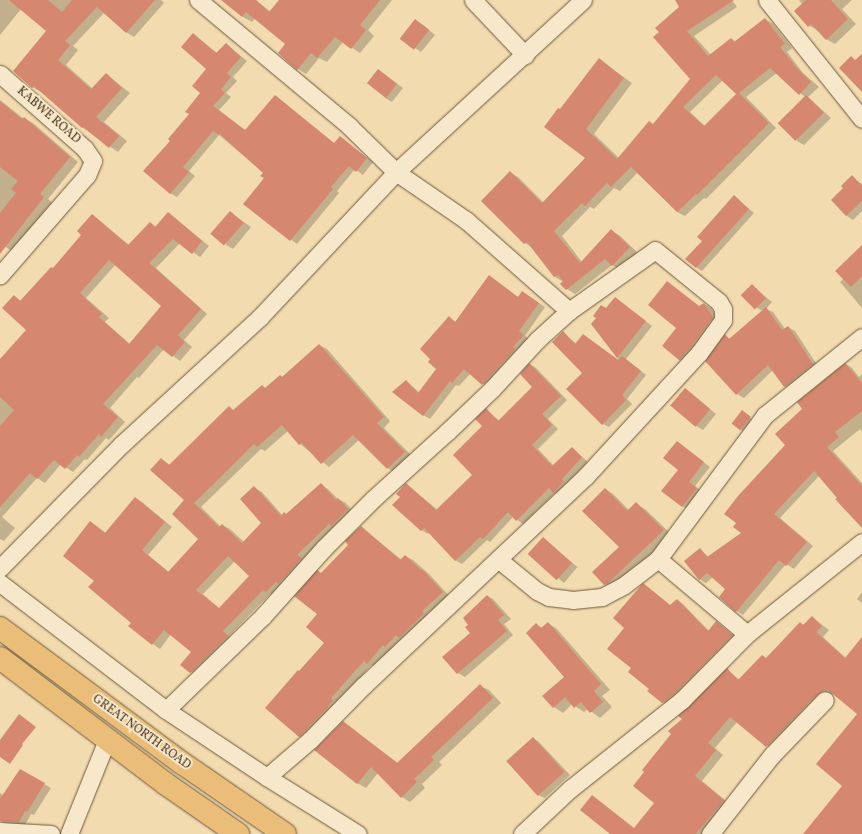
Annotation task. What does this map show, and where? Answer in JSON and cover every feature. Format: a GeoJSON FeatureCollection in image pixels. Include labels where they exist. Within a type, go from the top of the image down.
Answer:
{"type":"FeatureCollection","features":[{"type":"Feature","properties":{"kind":"main road","name":"GREAT NORTH ROAD"},"geometry":{"type":"LineString","coordinates":[[0,628],[182,763],[285,834]]}},
{"type":"Feature","properties":{"kind":"main road","name":"GREAT NORTH ROAD"},"geometry":{"type":"LineString","coordinates":[[0,658],[166,784],[238,834]]}},
{"type":"Feature","properties":{"kind":"street"},"geometry":{"type":"LineString","coordinates":[[198,0],[349,126],[396,172],[468,221],[569,311]]}},
{"type":"Feature","properties":{"kind":"street"},"geometry":{"type":"LineString","coordinates":[[473,0],[524,55]]}},
{"type":"Feature","properties":{"kind":"street"},"geometry":{"type":"LineString","coordinates":[[0,568],[122,444],[260,317],[396,172],[583,0]]}},
{"type":"Feature","properties":{"kind":"street"},"geometry":{"type":"LineString","coordinates":[[767,0],[859,110]]}},
{"type":"Feature","properties":{"kind":"street","name":"KABWE ROAD"},"geometry":{"type":"LineString","coordinates":[[0,74],[85,149],[93,161],[87,174],[0,275]]}},
{"type":"Feature","properties":{"kind":"street"},"geometry":{"type":"LineString","coordinates":[[166,710],[263,616],[324,548],[373,499],[492,389],[537,340],[569,311],[655,250],[719,302],[723,309],[723,320],[699,353],[585,477],[545,513],[499,560],[364,685],[310,740],[266,777]]}},
{"type":"Feature","properties":{"kind":"street"},"geometry":{"type":"LineString","coordinates":[[499,560],[537,591],[549,597],[573,600],[602,597],[622,586],[658,559],[765,414],[862,337]]}},
{"type":"Feature","properties":{"kind":"street"},"geometry":{"type":"LineString","coordinates":[[522,834],[570,789],[682,700],[747,634],[862,542]]}},
{"type":"Feature","properties":{"kind":"street"},"geometry":{"type":"LineString","coordinates":[[658,559],[747,634]]}},
{"type":"Feature","properties":{"kind":"street"},"geometry":{"type":"LineString","coordinates":[[0,583],[166,710],[266,777],[358,834]]}},
{"type":"Feature","properties":{"kind":"street"},"geometry":{"type":"LineString","coordinates":[[710,834],[772,755],[825,700]]}},
{"type":"Feature","properties":{"kind":"street"},"geometry":{"type":"LineString","coordinates":[[69,834],[107,740]]}},
{"type":"Feature","properties":{"kind":"street"},"geometry":{"type":"LineString","coordinates":[[0,831],[51,834]]}},
{"type":"Feature","properties":{"kind":"building"},"geometry":{"type":"Polygon","coordinates":[[[9,0],[48,0],[62,12],[72,0],[155,0],[126,33],[97,7],[65,41],[70,45],[58,60],[91,89],[106,73],[122,88],[96,117],[119,136],[109,148],[83,127],[82,128],[34,86],[32,88],[13,71],[46,31],[9,0]]]}},
{"type":"Feature","properties":{"kind":"building"},"geometry":{"type":"Polygon","coordinates":[[[221,0],[256,0],[269,12],[279,0],[380,0],[360,25],[366,30],[351,49],[335,37],[317,58],[311,53],[297,70],[278,53],[285,44],[246,12],[242,17],[221,0]]]}},
{"type":"Feature","properties":{"kind":"building"},"geometry":{"type":"Polygon","coordinates":[[[675,0],[734,0],[687,31],[708,56],[731,38],[734,42],[765,18],[785,44],[780,47],[796,67],[811,82],[799,95],[770,68],[739,93],[769,123],[697,195],[696,194],[677,212],[631,167],[611,187],[607,183],[585,206],[582,203],[554,231],[580,263],[611,229],[630,247],[612,266],[605,259],[566,290],[560,284],[563,281],[558,275],[554,277],[527,242],[524,244],[481,201],[510,171],[542,203],[585,158],[544,127],[558,108],[560,109],[599,58],[624,78],[586,129],[617,159],[649,121],[653,124],[690,79],[653,37],[659,32],[655,28],[679,7],[675,0]],[[716,75],[683,107],[704,126],[736,94],[716,75]]]}},
{"type":"Feature","properties":{"kind":"building"},"geometry":{"type":"Polygon","coordinates":[[[806,0],[831,0],[848,19],[826,40],[811,24],[808,27],[794,11],[806,0]]]}},
{"type":"Feature","properties":{"kind":"building"},"geometry":{"type":"Polygon","coordinates":[[[415,19],[429,30],[414,50],[400,39],[415,19]]]}},
{"type":"Feature","properties":{"kind":"building"},"geometry":{"type":"Polygon","coordinates":[[[193,33],[216,53],[226,43],[241,57],[227,73],[231,77],[221,89],[225,93],[213,106],[245,130],[275,95],[334,143],[340,136],[367,158],[356,172],[349,166],[331,187],[333,189],[290,241],[243,204],[264,178],[260,176],[263,173],[220,134],[219,135],[213,131],[183,167],[189,172],[170,194],[143,171],[170,141],[168,139],[189,114],[185,112],[200,93],[192,86],[206,69],[181,47],[193,33]]]}},
{"type":"Feature","properties":{"kind":"building"},"geometry":{"type":"Polygon","coordinates":[[[862,54],[862,92],[839,68],[851,56],[855,60],[862,54]]]}},
{"type":"Feature","properties":{"kind":"building"},"geometry":{"type":"Polygon","coordinates":[[[378,69],[397,84],[386,98],[367,83],[378,69]]]}},
{"type":"Feature","properties":{"kind":"building"},"geometry":{"type":"Polygon","coordinates":[[[806,95],[824,113],[795,141],[778,123],[806,95]]]}},
{"type":"Feature","properties":{"kind":"building"},"geometry":{"type":"Polygon","coordinates":[[[0,101],[22,119],[24,117],[70,157],[40,194],[44,197],[0,254],[0,213],[16,193],[11,189],[18,181],[0,167],[0,101]]]}},
{"type":"Feature","properties":{"kind":"building"},"geometry":{"type":"Polygon","coordinates":[[[852,175],[862,186],[862,201],[846,216],[831,200],[843,188],[841,186],[852,175]]]}},
{"type":"Feature","properties":{"kind":"building"},"geometry":{"type":"Polygon","coordinates":[[[734,195],[749,209],[696,268],[685,259],[702,241],[697,237],[734,195]]]}},
{"type":"Feature","properties":{"kind":"building"},"geometry":{"type":"Polygon","coordinates":[[[230,211],[244,223],[224,245],[210,234],[230,211]]]}},
{"type":"Feature","properties":{"kind":"building"},"geometry":{"type":"Polygon","coordinates":[[[168,212],[202,241],[192,254],[173,239],[149,263],[201,309],[178,335],[185,342],[172,357],[157,345],[103,404],[118,417],[101,437],[99,434],[79,457],[77,455],[65,469],[54,460],[37,479],[30,473],[0,507],[0,426],[14,410],[0,397],[0,359],[26,330],[2,308],[14,295],[20,301],[51,267],[53,268],[81,235],[77,231],[92,214],[128,245],[150,222],[155,227],[168,212]],[[109,260],[80,293],[102,314],[99,317],[129,344],[161,306],[109,260]]]}},
{"type":"Feature","properties":{"kind":"building"},"geometry":{"type":"Polygon","coordinates":[[[862,245],[862,276],[851,287],[835,271],[862,245]]]}},
{"type":"Feature","properties":{"kind":"building"},"geometry":{"type":"Polygon","coordinates":[[[489,275],[518,297],[522,291],[539,303],[519,331],[524,335],[513,347],[515,349],[482,385],[464,369],[452,383],[450,381],[423,416],[392,392],[406,380],[418,393],[436,369],[428,362],[430,359],[420,349],[449,316],[455,322],[489,275]]]}},
{"type":"Feature","properties":{"kind":"building"},"geometry":{"type":"Polygon","coordinates":[[[667,281],[699,306],[704,303],[713,317],[691,347],[679,360],[662,346],[676,328],[648,305],[667,281]]]}},
{"type":"Feature","properties":{"kind":"building"},"geometry":{"type":"Polygon","coordinates":[[[752,284],[766,298],[755,309],[741,295],[752,284]]]}},
{"type":"Feature","properties":{"kind":"building"},"geometry":{"type":"Polygon","coordinates":[[[615,297],[646,321],[617,358],[591,324],[596,318],[593,316],[601,305],[606,308],[615,297]]]}},
{"type":"Feature","properties":{"kind":"building"},"geometry":{"type":"Polygon","coordinates":[[[766,307],[782,330],[788,326],[813,364],[784,387],[768,365],[736,395],[705,361],[725,334],[729,339],[766,307]]]}},
{"type":"Feature","properties":{"kind":"building"},"geometry":{"type":"Polygon","coordinates":[[[563,331],[575,344],[583,334],[618,360],[622,356],[641,371],[622,395],[626,400],[602,425],[566,389],[582,373],[552,342],[563,331]]]}},
{"type":"Feature","properties":{"kind":"building"},"geometry":{"type":"Polygon","coordinates":[[[319,344],[384,417],[377,423],[405,452],[387,469],[353,435],[321,464],[302,443],[299,445],[282,425],[257,447],[254,444],[194,503],[219,527],[222,524],[242,543],[261,523],[240,499],[254,486],[281,516],[284,512],[286,514],[321,483],[336,500],[338,498],[348,509],[331,526],[329,524],[297,555],[302,558],[278,584],[276,582],[266,592],[263,590],[223,631],[228,636],[190,673],[180,665],[191,652],[164,630],[152,645],[128,626],[131,623],[88,587],[94,581],[63,556],[90,521],[105,533],[135,497],[165,522],[142,550],[168,572],[198,539],[172,514],[184,500],[150,470],[161,458],[169,465],[229,406],[233,410],[262,385],[265,388],[280,375],[282,377],[319,344]],[[228,556],[196,590],[219,608],[249,576],[228,556]]]}},
{"type":"Feature","properties":{"kind":"building"},"geometry":{"type":"Polygon","coordinates":[[[529,363],[561,396],[542,414],[552,425],[532,445],[552,466],[572,447],[582,457],[562,479],[564,481],[553,493],[549,488],[516,521],[508,512],[483,539],[480,537],[455,561],[424,528],[421,531],[392,505],[400,497],[396,494],[406,483],[436,510],[472,475],[453,455],[482,426],[475,419],[486,408],[498,421],[532,387],[520,374],[529,363]]]}},
{"type":"Feature","properties":{"kind":"building"},"geometry":{"type":"Polygon","coordinates":[[[845,363],[862,383],[862,411],[835,432],[839,437],[827,447],[862,486],[862,528],[835,499],[837,498],[814,471],[774,514],[807,542],[786,566],[779,560],[736,612],[719,597],[725,589],[707,573],[699,580],[684,561],[700,548],[707,557],[741,533],[733,527],[736,523],[724,514],[738,496],[785,445],[775,434],[802,409],[797,402],[845,363]]]}},
{"type":"Feature","properties":{"kind":"building"},"geometry":{"type":"Polygon","coordinates":[[[685,388],[710,409],[695,427],[670,406],[685,388]]]}},
{"type":"Feature","properties":{"kind":"building"},"geometry":{"type":"Polygon","coordinates":[[[742,410],[751,417],[740,430],[732,423],[742,410]]]}},
{"type":"Feature","properties":{"kind":"building"},"geometry":{"type":"Polygon","coordinates":[[[677,441],[704,462],[689,482],[697,488],[682,507],[661,491],[678,470],[663,458],[677,441]]]}},
{"type":"Feature","properties":{"kind":"building"},"geometry":{"type":"Polygon","coordinates":[[[605,488],[627,511],[636,502],[664,530],[604,585],[592,572],[619,547],[582,511],[605,488]]]}},
{"type":"Feature","properties":{"kind":"building"},"geometry":{"type":"Polygon","coordinates":[[[361,526],[400,560],[405,555],[421,570],[422,569],[443,592],[422,611],[424,613],[399,638],[396,635],[385,647],[383,645],[367,664],[364,661],[331,698],[333,700],[327,708],[299,737],[265,708],[324,643],[306,627],[317,614],[294,596],[317,570],[321,573],[348,545],[345,541],[361,526]]]}},
{"type":"Feature","properties":{"kind":"building"},"geometry":{"type":"Polygon","coordinates":[[[543,537],[572,563],[557,580],[528,554],[543,537]]]}},
{"type":"Feature","properties":{"kind":"building"},"geometry":{"type":"Polygon","coordinates":[[[643,583],[670,605],[677,599],[708,631],[716,621],[732,635],[675,693],[662,703],[647,691],[649,689],[628,672],[631,668],[607,649],[624,628],[613,618],[643,583]]]}},
{"type":"Feature","properties":{"kind":"building"},"geometry":{"type":"Polygon","coordinates":[[[487,595],[504,615],[498,620],[507,631],[457,674],[442,657],[470,633],[465,627],[468,625],[463,618],[487,595]]]}},
{"type":"Feature","properties":{"kind":"building"},"geometry":{"type":"Polygon","coordinates":[[[812,616],[822,626],[816,632],[845,658],[862,637],[862,834],[803,834],[842,786],[816,764],[857,714],[828,690],[822,691],[812,699],[766,747],[730,717],[708,743],[716,750],[695,776],[724,800],[696,834],[610,834],[580,810],[592,795],[634,828],[654,803],[633,786],[644,772],[642,770],[671,734],[668,731],[682,719],[678,716],[727,668],[738,680],[762,655],[766,658],[800,622],[803,625],[812,616]]]}},
{"type":"Feature","properties":{"kind":"building"},"geometry":{"type":"Polygon","coordinates":[[[548,622],[601,684],[594,691],[603,702],[590,713],[581,702],[574,708],[565,697],[553,708],[542,696],[564,677],[526,633],[536,623],[541,628],[548,622]]]}},
{"type":"Feature","properties":{"kind":"building"},"geometry":{"type":"Polygon","coordinates":[[[480,684],[493,698],[431,757],[434,760],[414,779],[417,782],[401,798],[371,767],[357,784],[314,750],[343,721],[397,763],[480,684]]]}},
{"type":"Feature","properties":{"kind":"building"},"geometry":{"type":"Polygon","coordinates":[[[19,714],[36,727],[22,744],[23,745],[10,764],[0,757],[0,740],[19,714]]]}},
{"type":"Feature","properties":{"kind":"building"},"geometry":{"type":"Polygon","coordinates":[[[533,737],[564,772],[538,796],[506,761],[533,737]]]}},
{"type":"Feature","properties":{"kind":"building"},"geometry":{"type":"Polygon","coordinates":[[[20,769],[45,783],[19,822],[0,821],[0,799],[20,769]]]}}]}
